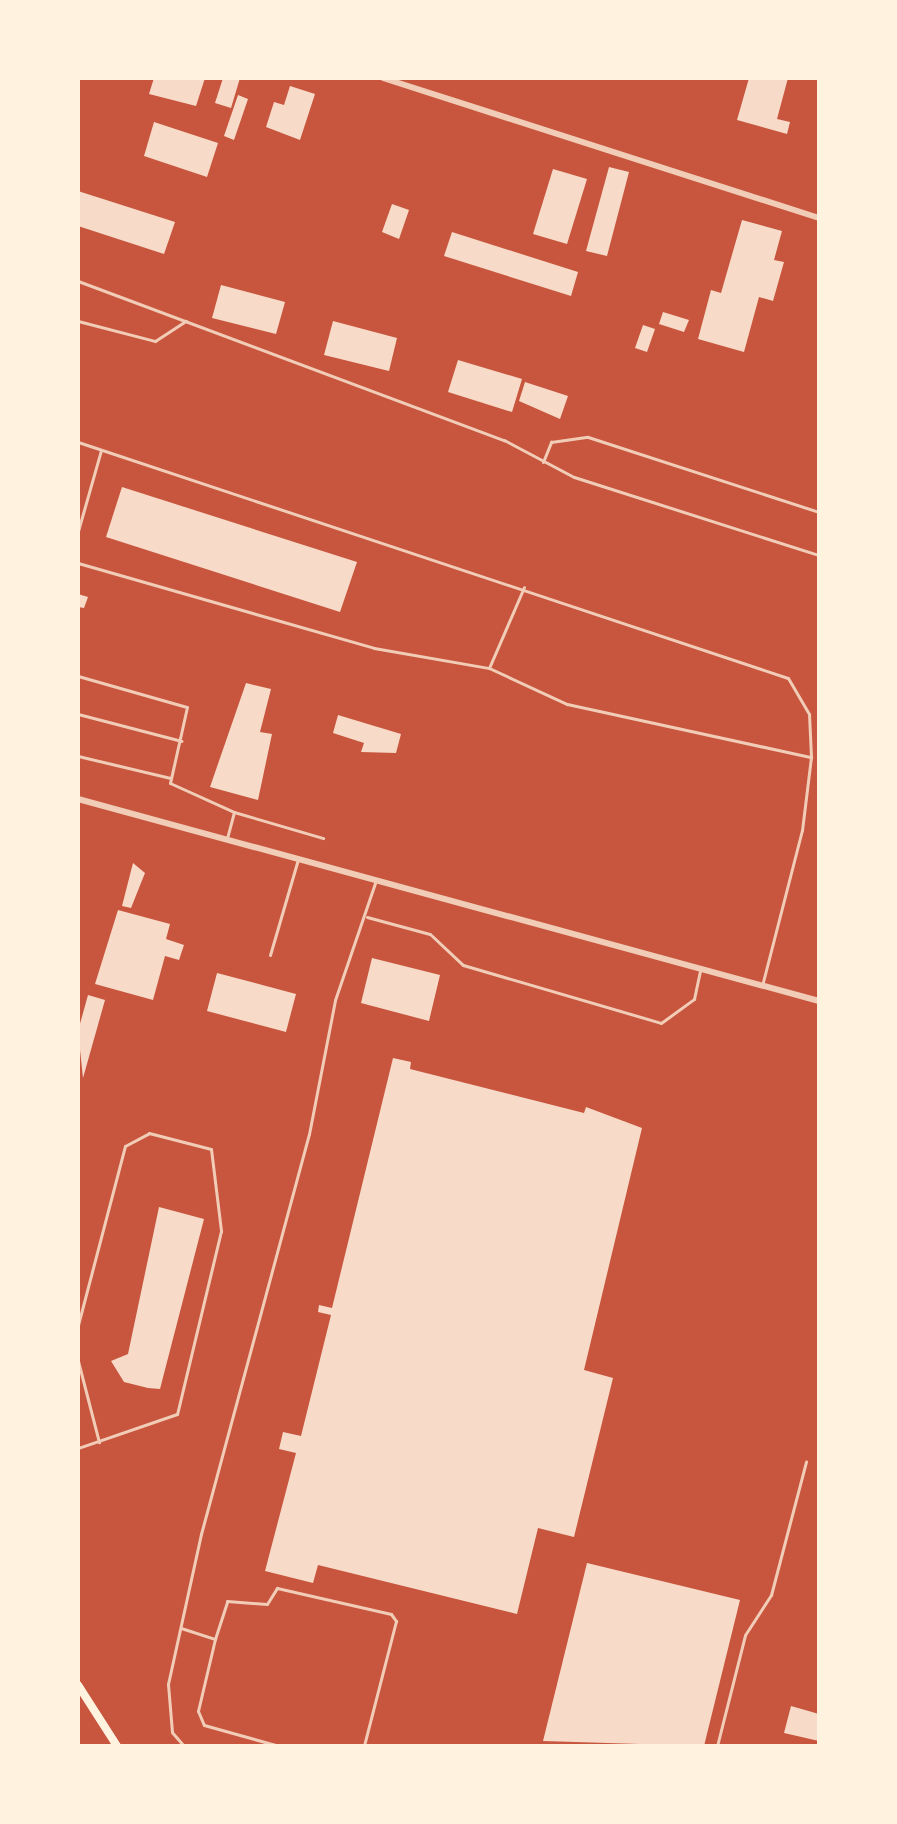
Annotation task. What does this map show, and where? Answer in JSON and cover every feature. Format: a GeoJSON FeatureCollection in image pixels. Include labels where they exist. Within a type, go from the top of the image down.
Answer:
{"type":"FeatureCollection","features":[{"type":"Feature","properties":{"kind":"main road"},"geometry":{"type":"LineString","coordinates":[[78,1685],[117,1746]]}},
{"type":"Feature","properties":{"kind":"street"},"geometry":{"type":"LineString","coordinates":[[383,78],[819,218]]}},
{"type":"Feature","properties":{"kind":"street"},"geometry":{"type":"LineString","coordinates":[[78,799],[819,1001]]}},
{"type":"Feature","properties":{"kind":"lane"},"geometry":{"type":"LineString","coordinates":[[78,281],[504,440],[543,462],[819,555]]}},
{"type":"Feature","properties":{"kind":"lane"},"geometry":{"type":"LineString","coordinates":[[78,321],[155,341],[186,321]]}},
{"type":"Feature","properties":{"kind":"lane"},"geometry":{"type":"LineString","coordinates":[[543,462],[551,442],[588,437],[819,512]]}},
{"type":"Feature","properties":{"kind":"lane"},"geometry":{"type":"LineString","coordinates":[[78,442],[778,672],[804,700],[811,757],[802,830],[762,986]]}},
{"type":"Feature","properties":{"kind":"lane"},"geometry":{"type":"LineString","coordinates":[[78,531],[101,450]]}},
{"type":"Feature","properties":{"kind":"lane"},"geometry":{"type":"LineString","coordinates":[[78,563],[374,648],[489,668],[567,704],[811,757]]}},
{"type":"Feature","properties":{"kind":"lane"},"geometry":{"type":"LineString","coordinates":[[489,668],[524,587]]}},
{"type":"Feature","properties":{"kind":"lane"},"geometry":{"type":"LineString","coordinates":[[78,676],[187,707],[182,741],[170,778],[171,788],[234,812],[323,838]]}},
{"type":"Feature","properties":{"kind":"lane"},"geometry":{"type":"LineString","coordinates":[[78,714],[182,741]]}},
{"type":"Feature","properties":{"kind":"lane"},"geometry":{"type":"LineString","coordinates":[[78,756],[170,778]]}},
{"type":"Feature","properties":{"kind":"lane"},"geometry":{"type":"LineString","coordinates":[[226,839],[234,812]]}},
{"type":"Feature","properties":{"kind":"lane"},"geometry":{"type":"LineString","coordinates":[[270,955],[298,859]]}},
{"type":"Feature","properties":{"kind":"lane"},"geometry":{"type":"LineString","coordinates":[[184,1746],[168,1715],[181,1628],[309,1134],[335,1000],[367,917],[376,880]]}},
{"type":"Feature","properties":{"kind":"lane"},"geometry":{"type":"LineString","coordinates":[[367,917],[430,934],[463,965],[661,1023],[694,999],[701,969]]}},
{"type":"Feature","properties":{"kind":"lane"},"geometry":{"type":"LineString","coordinates":[[78,1325],[125,1146],[149,1133],[211,1149],[221,1231],[177,1414],[78,1448]]}},
{"type":"Feature","properties":{"kind":"lane"},"geometry":{"type":"LineString","coordinates":[[78,1361],[99,1442]]}},
{"type":"Feature","properties":{"kind":"lane"},"geometry":{"type":"LineString","coordinates":[[717,1746],[745,1635],[771,1595],[806,1462]]}},
{"type":"Feature","properties":{"kind":"lane"},"geometry":{"type":"LineString","coordinates":[[279,1746],[204,1725],[198,1711],[227,1601],[267,1604],[277,1588],[391,1614],[396,1621],[364,1746]]}},
{"type":"Feature","properties":{"kind":"lane"},"geometry":{"type":"LineString","coordinates":[[181,1628],[215,1639]]}},
{"type":"Feature","properties":{"kind":"building"},"geometry":{"type":"Polygon","coordinates":[[[154,78],[205,78],[196,106],[149,94],[154,78]]]}},
{"type":"Feature","properties":{"kind":"building"},"geometry":{"type":"Polygon","coordinates":[[[223,78],[240,78],[231,108],[215,103],[223,78]]]}},
{"type":"Feature","properties":{"kind":"building"},"geometry":{"type":"Polygon","coordinates":[[[749,78],[788,78],[777,119],[790,122],[787,134],[737,120],[749,78]]]}},
{"type":"Feature","properties":{"kind":"building"},"geometry":{"type":"Polygon","coordinates":[[[290,86],[315,94],[300,140],[266,127],[274,102],[284,105],[290,86]]]}},
{"type":"Feature","properties":{"kind":"building"},"geometry":{"type":"Polygon","coordinates":[[[238,95],[248,99],[234,140],[224,136],[238,95]]]}},
{"type":"Feature","properties":{"kind":"building"},"geometry":{"type":"Polygon","coordinates":[[[154,122],[218,143],[207,177],[144,156],[154,122]]]}},
{"type":"Feature","properties":{"kind":"building"},"geometry":{"type":"Polygon","coordinates":[[[609,167],[629,172],[607,256],[586,251],[609,167]]]}},
{"type":"Feature","properties":{"kind":"building"},"geometry":{"type":"Polygon","coordinates":[[[553,169],[587,179],[567,244],[533,234],[553,169]]]}},
{"type":"Feature","properties":{"kind":"building"},"geometry":{"type":"Polygon","coordinates":[[[78,191],[175,222],[164,254],[78,226],[78,191]]]}},
{"type":"Feature","properties":{"kind":"building"},"geometry":{"type":"Polygon","coordinates":[[[392,204],[409,210],[399,239],[382,232],[392,204]]]}},
{"type":"Feature","properties":{"kind":"building"},"geometry":{"type":"Polygon","coordinates":[[[742,220],[782,231],[774,260],[784,262],[773,301],[759,297],[744,352],[698,339],[711,290],[721,293],[742,220]]]}},
{"type":"Feature","properties":{"kind":"building"},"geometry":{"type":"Polygon","coordinates":[[[452,232],[578,272],[571,296],[444,256],[452,232]]]}},
{"type":"Feature","properties":{"kind":"building"},"geometry":{"type":"Polygon","coordinates":[[[221,285],[285,302],[276,334],[212,318],[221,285]]]}},
{"type":"Feature","properties":{"kind":"building"},"geometry":{"type":"Polygon","coordinates":[[[663,312],[689,320],[684,332],[659,324],[663,312]]]}},
{"type":"Feature","properties":{"kind":"building"},"geometry":{"type":"Polygon","coordinates":[[[333,321],[397,338],[389,371],[324,355],[333,321]]]}},
{"type":"Feature","properties":{"kind":"building"},"geometry":{"type":"Polygon","coordinates":[[[643,325],[655,329],[647,352],[635,348],[643,325]]]}},
{"type":"Feature","properties":{"kind":"building"},"geometry":{"type":"Polygon","coordinates":[[[458,360],[522,379],[512,412],[448,392],[458,360]]]}},
{"type":"Feature","properties":{"kind":"building"},"geometry":{"type":"Polygon","coordinates":[[[525,382],[568,396],[560,419],[519,401],[525,382]]]}},
{"type":"Feature","properties":{"kind":"building"},"geometry":{"type":"Polygon","coordinates":[[[122,487],[357,562],[340,612],[106,537],[122,487]]]}},
{"type":"Feature","properties":{"kind":"building"},"geometry":{"type":"Polygon","coordinates":[[[78,594],[88,597],[84,608],[78,607],[78,594]]]}},
{"type":"Feature","properties":{"kind":"building"},"geometry":{"type":"Polygon","coordinates":[[[246,683],[271,689],[260,732],[272,734],[258,800],[210,787],[246,683]]]}},
{"type":"Feature","properties":{"kind":"building"},"geometry":{"type":"Polygon","coordinates":[[[338,715],[401,734],[396,753],[361,752],[364,743],[333,733],[338,715]]]}},
{"type":"Feature","properties":{"kind":"building"},"geometry":{"type":"Polygon","coordinates":[[[133,863],[145,873],[131,908],[122,906],[133,863]]]}},
{"type":"Feature","properties":{"kind":"building"},"geometry":{"type":"Polygon","coordinates":[[[118,910],[170,924],[166,939],[184,945],[179,960],[165,956],[153,1000],[95,984],[118,910]]]}},
{"type":"Feature","properties":{"kind":"building"},"geometry":{"type":"Polygon","coordinates":[[[372,958],[440,975],[429,1021],[361,1003],[372,958]]]}},
{"type":"Feature","properties":{"kind":"building"},"geometry":{"type":"Polygon","coordinates":[[[217,973],[296,994],[286,1032],[207,1011],[217,973]]]}},
{"type":"Feature","properties":{"kind":"building"},"geometry":{"type":"Polygon","coordinates":[[[88,995],[105,1000],[83,1078],[78,1031],[88,995]]]}},
{"type":"Feature","properties":{"kind":"building"},"geometry":{"type":"Polygon","coordinates":[[[393,1058],[411,1062],[410,1069],[584,1113],[586,1107],[642,1128],[584,1370],[613,1378],[574,1537],[538,1528],[517,1614],[318,1565],[313,1583],[265,1571],[296,1453],[279,1449],[283,1432],[301,1436],[331,1315],[318,1312],[319,1305],[332,1308],[393,1058]]]}},
{"type":"Feature","properties":{"kind":"building"},"geometry":{"type":"Polygon","coordinates":[[[159,1207],[204,1219],[160,1389],[124,1382],[111,1361],[128,1354],[159,1207]]]}},
{"type":"Feature","properties":{"kind":"building"},"geometry":{"type":"Polygon","coordinates":[[[587,1563],[740,1600],[704,1746],[543,1741],[587,1563]]]}},
{"type":"Feature","properties":{"kind":"building"},"geometry":{"type":"Polygon","coordinates":[[[791,1706],[819,1714],[819,1741],[784,1733],[791,1706]]]}}]}
